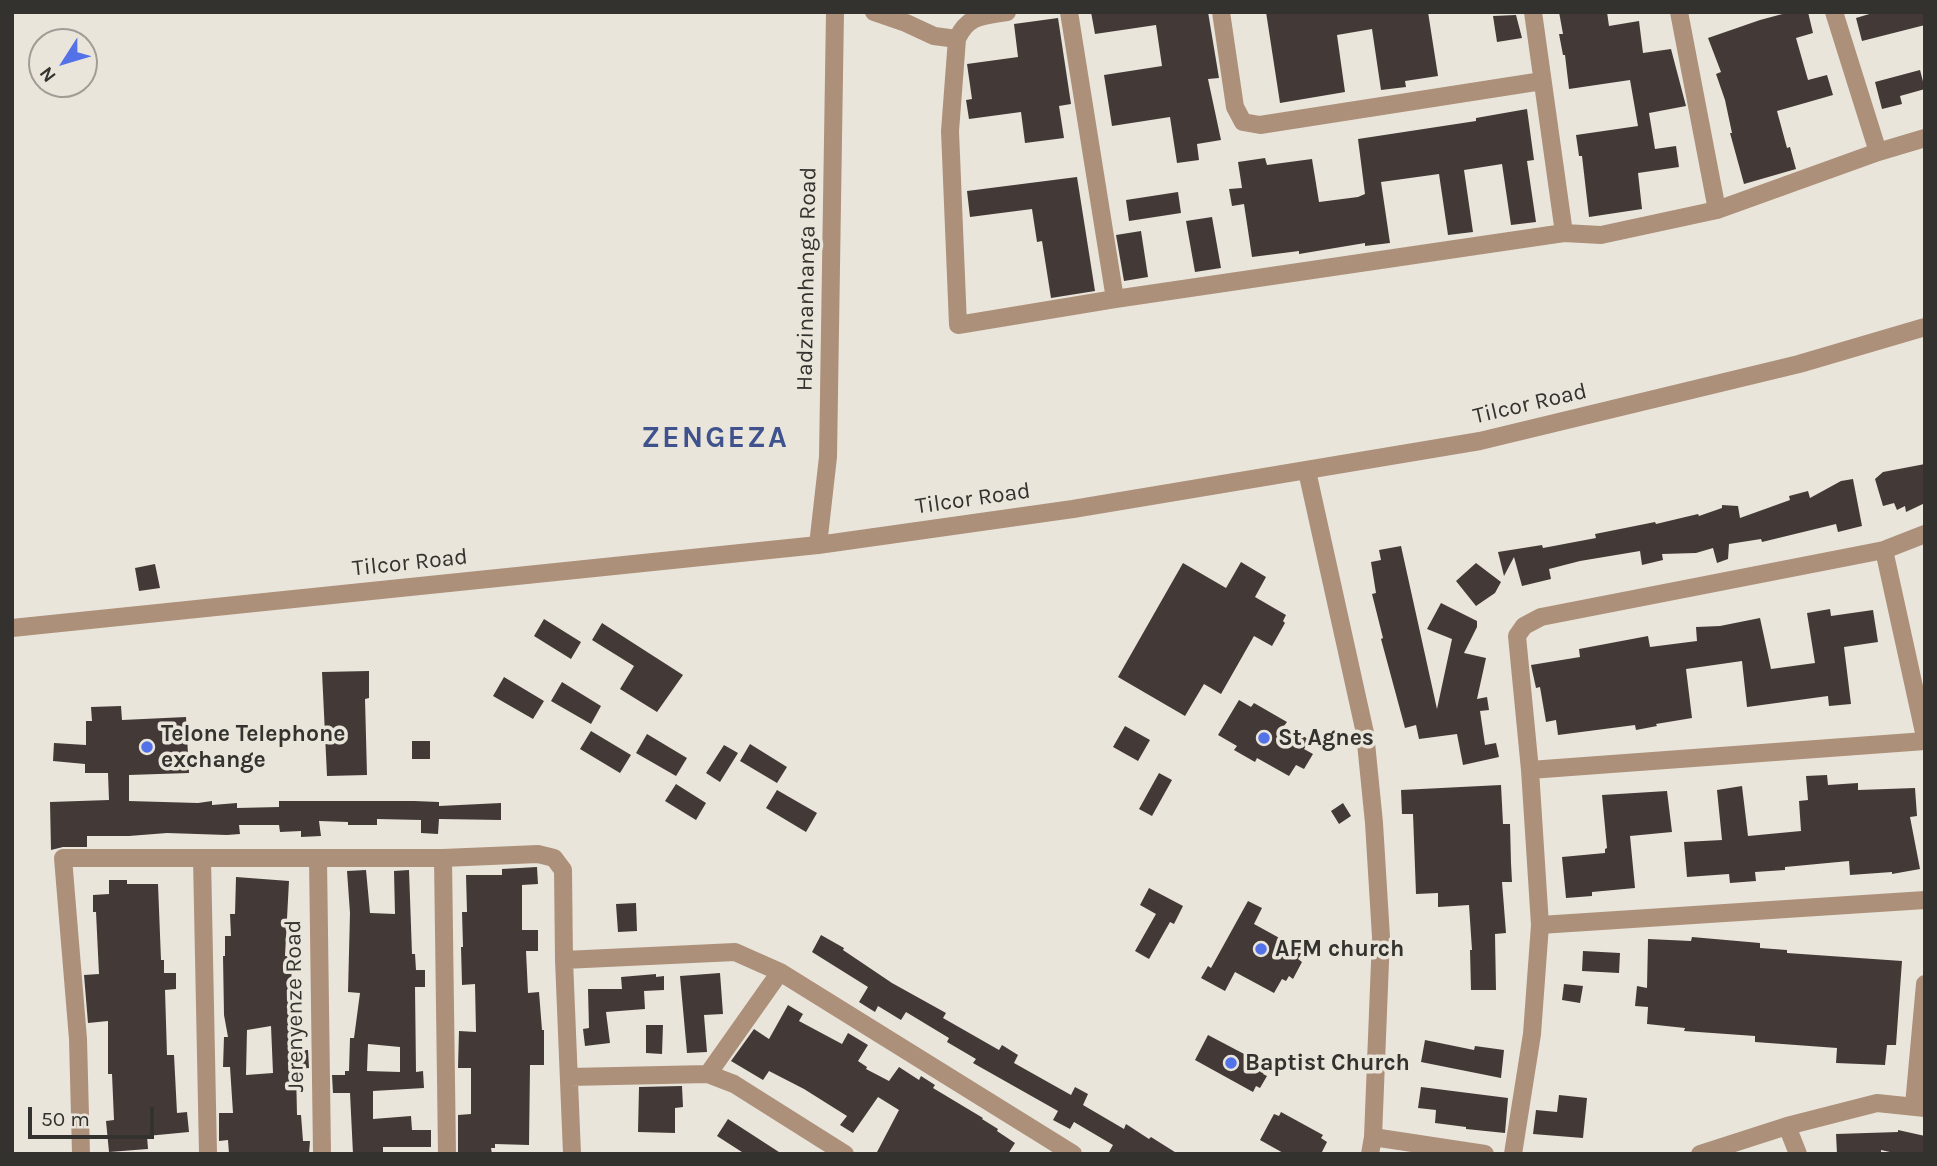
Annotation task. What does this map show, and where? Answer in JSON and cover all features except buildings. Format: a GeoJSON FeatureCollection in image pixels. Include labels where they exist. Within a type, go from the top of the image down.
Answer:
{"type":"FeatureCollection","features":[{"type":"Feature","properties":{"kind":"street","name":"Hadzinanhanga Road"},"geometry":{"type":"LineString","coordinates":[[818,545],[828,457],[835,12]]}},
{"type":"Feature","properties":{"kind":"street"},"geometry":{"type":"LineString","coordinates":[[874,12],[934,36],[957,39]]}},
{"type":"Feature","properties":{"kind":"street"},"geometry":{"type":"LineString","coordinates":[[1007,12],[969,21],[957,39],[950,131],[958,325],[1115,299],[1564,233],[1601,235],[1717,210],[1878,152],[1925,138]]}},
{"type":"Feature","properties":{"kind":"street"},"geometry":{"type":"LineString","coordinates":[[1069,12],[1115,299]]}},
{"type":"Feature","properties":{"kind":"street"},"geometry":{"type":"LineString","coordinates":[[1221,12],[1235,107],[1243,122],[1260,125],[1542,81]]}},
{"type":"Feature","properties":{"kind":"street"},"geometry":{"type":"LineString","coordinates":[[1533,12],[1564,233]]}},
{"type":"Feature","properties":{"kind":"street"},"geometry":{"type":"LineString","coordinates":[[1679,12],[1717,210]]}},
{"type":"Feature","properties":{"kind":"street"},"geometry":{"type":"LineString","coordinates":[[1834,12],[1878,152]]}},
{"type":"Feature","properties":{"kind":"street","name":"Tilcor Road"},"geometry":{"type":"LineString","coordinates":[[12,628],[818,545],[1073,509],[1480,442],[1799,364],[1925,327]]}},
{"type":"Feature","properties":{"kind":"street"},"geometry":{"type":"LineString","coordinates":[[1307,471],[1365,733],[1381,937],[1372,1145],[1485,1154]]}},
{"type":"Feature","properties":{"kind":"street"},"geometry":{"type":"LineString","coordinates":[[1513,1154],[1532,1034],[1540,925],[1530,770],[1517,636],[1524,626],[1541,617],[1884,550],[1925,534]]}},
{"type":"Feature","properties":{"kind":"street"},"geometry":{"type":"LineString","coordinates":[[1530,770],[1925,739],[1884,550]]}},
{"type":"Feature","properties":{"kind":"street"},"geometry":{"type":"LineString","coordinates":[[81,1154],[78,1038],[63,858],[443,858],[538,854],[554,858],[563,870],[572,1154]]}},
{"type":"Feature","properties":{"kind":"street"},"geometry":{"type":"LineString","coordinates":[[202,858],[208,1154]]}},
{"type":"Feature","properties":{"kind":"street","name":"Jerenyenze Road"},"geometry":{"type":"LineString","coordinates":[[318,858],[322,1154]]}},
{"type":"Feature","properties":{"kind":"street"},"geometry":{"type":"LineString","coordinates":[[443,858],[447,1154]]}},
{"type":"Feature","properties":{"kind":"street"},"geometry":{"type":"LineString","coordinates":[[1540,925],[1925,900]]}},
{"type":"Feature","properties":{"kind":"street"},"geometry":{"type":"LineString","coordinates":[[564,960],[735,952],[780,972],[1073,1154]]}},
{"type":"Feature","properties":{"kind":"street"},"geometry":{"type":"LineString","coordinates":[[708,1074],[780,972]]}},
{"type":"Feature","properties":{"kind":"street"},"geometry":{"type":"LineString","coordinates":[[1700,1154],[1787,1126],[1877,1103],[1920,1106],[1925,984]]}},
{"type":"Feature","properties":{"kind":"street"},"geometry":{"type":"LineString","coordinates":[[570,1077],[708,1074],[734,1084],[845,1154]]}},
{"type":"Feature","properties":{"kind":"street"},"geometry":{"type":"LineString","coordinates":[[1787,1126],[1798,1154]]}},
{"type":"Feature","properties":{"kind":"place","name":"St Agnes"},"geometry":{"type":"Point","coordinates":[1264,738]}},
{"type":"Feature","properties":{"kind":"place","name":"Telone Telephone exchange"},"geometry":{"type":"Point","coordinates":[147,747]}},
{"type":"Feature","properties":{"kind":"place","name":"AFM church"},"geometry":{"type":"Point","coordinates":[1261,949]}},
{"type":"Feature","properties":{"kind":"place","name":"Baptist Church"},"geometry":{"type":"Point","coordinates":[1231,1063]}},
{"type":"Feature","properties":{"kind":"district","name":"ZENGEZA"},"geometry":{"type":"Point","coordinates":[715,438]}}]}
